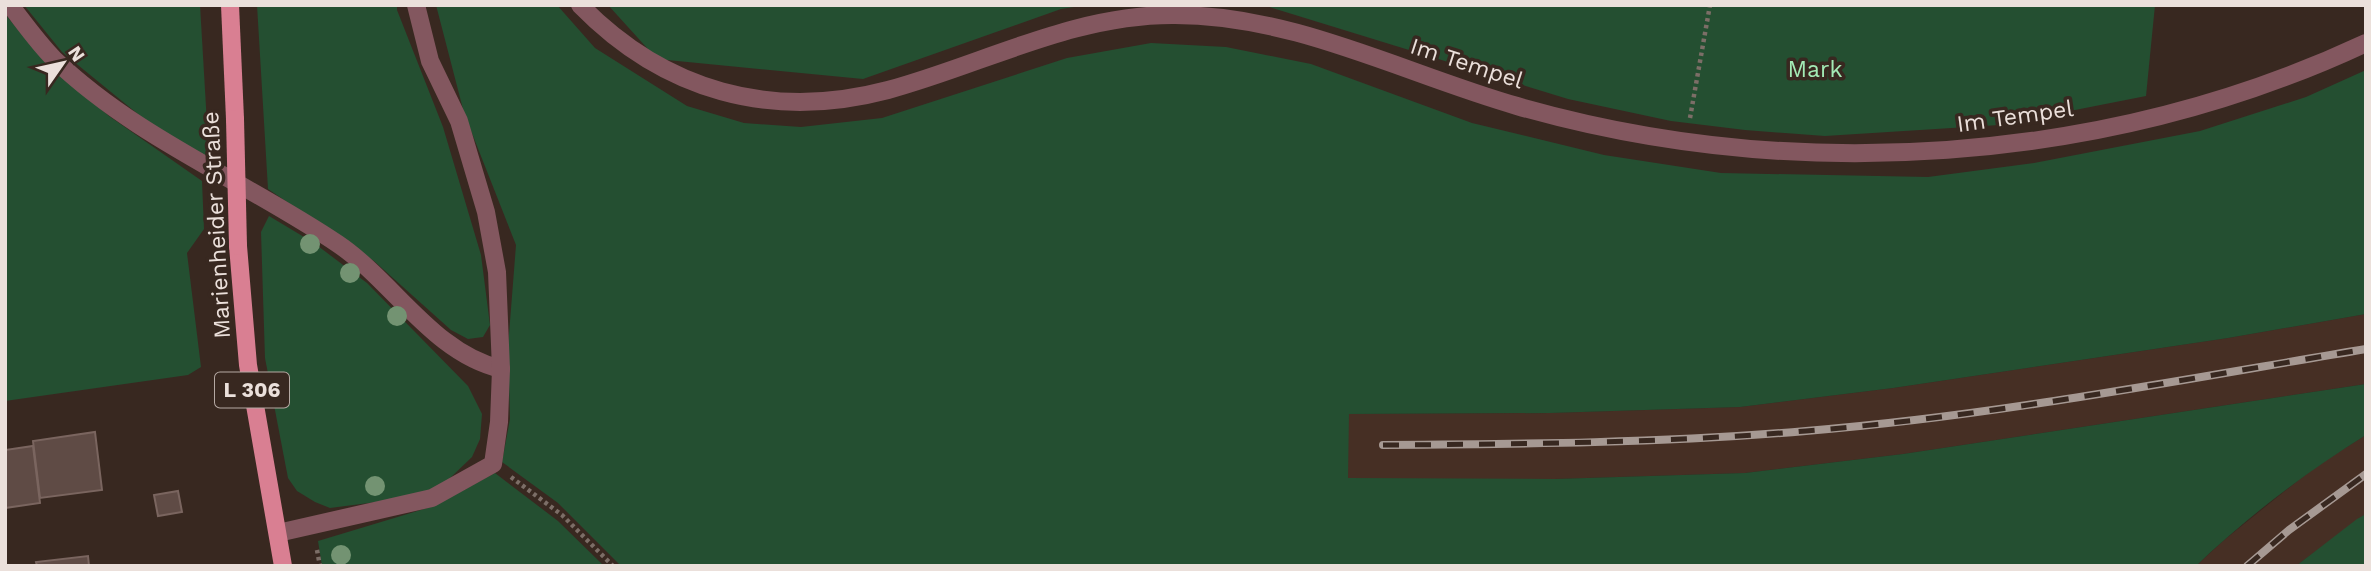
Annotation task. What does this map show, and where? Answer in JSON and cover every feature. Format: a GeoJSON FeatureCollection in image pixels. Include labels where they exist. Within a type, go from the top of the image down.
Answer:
{"type":"FeatureCollection","features":[{"type":"Feature","properties":{"kind":"main road","name":"Marienheider Straße"},"geometry":{"type":"LineString","coordinates":[[230,5],[238,246],[248,365],[284,566]]}},
{"type":"Feature","properties":{"kind":"street"},"geometry":{"type":"LineString","coordinates":[[10,5],[53,58],[116,110],[340,245],[445,341],[481,364],[501,369]]}},
{"type":"Feature","properties":{"kind":"street"},"geometry":{"type":"LineString","coordinates":[[278,533],[432,498],[493,464],[499,422],[501,369],[497,272],[486,212],[459,121],[430,61],[416,5]]}},
{"type":"Feature","properties":{"kind":"street","name":"Im Tempel"},"geometry":{"type":"LineString","coordinates":[[580,5],[626,47],[672,74],[722,93],[771,102],[831,101],[886,90],[1069,29],[1132,18],[1175,15],[1263,24],[1327,42],[1518,106],[1604,128],[1768,150],[1870,153],[1959,149],[2046,138],[2129,123],[2272,83],[2366,43]]}},
{"type":"Feature","properties":{"kind":"path"},"geometry":{"type":"LineString","coordinates":[[1686,141],[1710,5]]}},
{"type":"Feature","properties":{"kind":"path"},"geometry":{"type":"LineString","coordinates":[[493,464],[562,515],[614,566]]}},
{"type":"Feature","properties":{"kind":"path"},"geometry":{"type":"LineString","coordinates":[[316,541],[320,566]]}},
{"type":"Feature","properties":{"kind":"shaded area"},"geometry":{"type":"Polygon","coordinates":[[[2366,314],[2366,384],[1903,454],[1745,473],[1555,479],[1348,479],[1348,414],[1550,413],[1740,407],[1893,388],[2228,338],[2366,314]]]}},
{"type":"Feature","properties":{"kind":"shaded area"},"geometry":{"type":"Polygon","coordinates":[[[2366,435],[2366,514],[2296,566],[2196,566],[2316,466],[2366,435]]]}},
{"type":"Feature","properties":{"kind":"green space"},"geometry":{"type":"Polygon","coordinates":[[[24,5],[200,5],[209,158],[155,128],[62,52],[24,5]]]}},
{"type":"Feature","properties":{"kind":"green space"},"geometry":{"type":"Polygon","coordinates":[[[257,5],[397,5],[443,127],[481,255],[490,325],[483,337],[468,339],[451,330],[374,261],[268,189],[257,5]]]}},
{"type":"Feature","properties":{"kind":"green space"},"geometry":{"type":"Polygon","coordinates":[[[436,5],[557,5],[595,48],[687,106],[744,123],[801,127],[882,118],[1067,58],[1151,43],[1226,47],[1311,64],[1472,123],[1604,155],[1721,173],[1928,177],[2034,163],[2200,131],[2306,97],[2366,70],[2366,314],[2228,338],[1893,388],[1740,407],[1550,413],[1349,414],[1348,478],[1555,479],[1745,473],[1903,454],[2366,384],[2366,435],[2278,496],[2196,566],[621,566],[558,503],[502,462],[510,419],[508,347],[516,245],[464,113],[436,5]]]}},
{"type":"Feature","properties":{"kind":"green space"},"geometry":{"type":"Polygon","coordinates":[[[608,5],[1087,5],[1061,9],[863,79],[657,59],[608,5]]]}},
{"type":"Feature","properties":{"kind":"green space","name":"Mark"},"geometry":{"type":"Polygon","coordinates":[[[1263,5],[2155,5],[2146,96],[1999,125],[1825,136],[1671,121],[1568,99],[1263,5]]]}},
{"type":"Feature","properties":{"kind":"green space"},"geometry":{"type":"Polygon","coordinates":[[[5,14],[43,60],[109,116],[202,181],[204,229],[187,253],[201,367],[188,375],[5,401],[5,14]]]}},
{"type":"Feature","properties":{"kind":"green space"},"geometry":{"type":"Polygon","coordinates":[[[269,216],[314,243],[367,283],[468,386],[482,414],[480,439],[472,457],[449,479],[430,491],[392,500],[330,508],[297,491],[288,478],[265,358],[261,232],[269,216]]]}},
{"type":"Feature","properties":{"kind":"green space"},"geometry":{"type":"Polygon","coordinates":[[[495,473],[558,521],[604,566],[322,566],[318,541],[434,506],[495,473]]]}},
{"type":"Feature","properties":{"kind":"green space"},"geometry":{"type":"Polygon","coordinates":[[[2366,514],[2366,566],[2296,566],[2357,519],[2366,514]]]}},
{"type":"Feature","properties":{"kind":"building"},"geometry":{"type":"Polygon","coordinates":[[[95,432],[102,490],[40,498],[33,441],[95,432]]]}},
{"type":"Feature","properties":{"kind":"building"},"geometry":{"type":"Polygon","coordinates":[[[33,446],[40,503],[5,508],[5,450],[33,446]]]}},
{"type":"Feature","properties":{"kind":"building"},"geometry":{"type":"Polygon","coordinates":[[[178,491],[182,512],[158,516],[154,495],[178,491]]]}},
{"type":"Feature","properties":{"kind":"building"},"geometry":{"type":"Polygon","coordinates":[[[88,556],[89,566],[37,566],[36,562],[88,556]]]}},
{"type":"Feature","properties":{"kind":"railway"},"geometry":{"type":"LineString","coordinates":[[1383,445],[1647,440],[1806,431],[1946,416],[2086,396],[2366,349]]}},
{"type":"Feature","properties":{"kind":"railway"},"geometry":{"type":"LineString","coordinates":[[2247,566],[2289,530],[2366,474]]}}]}
